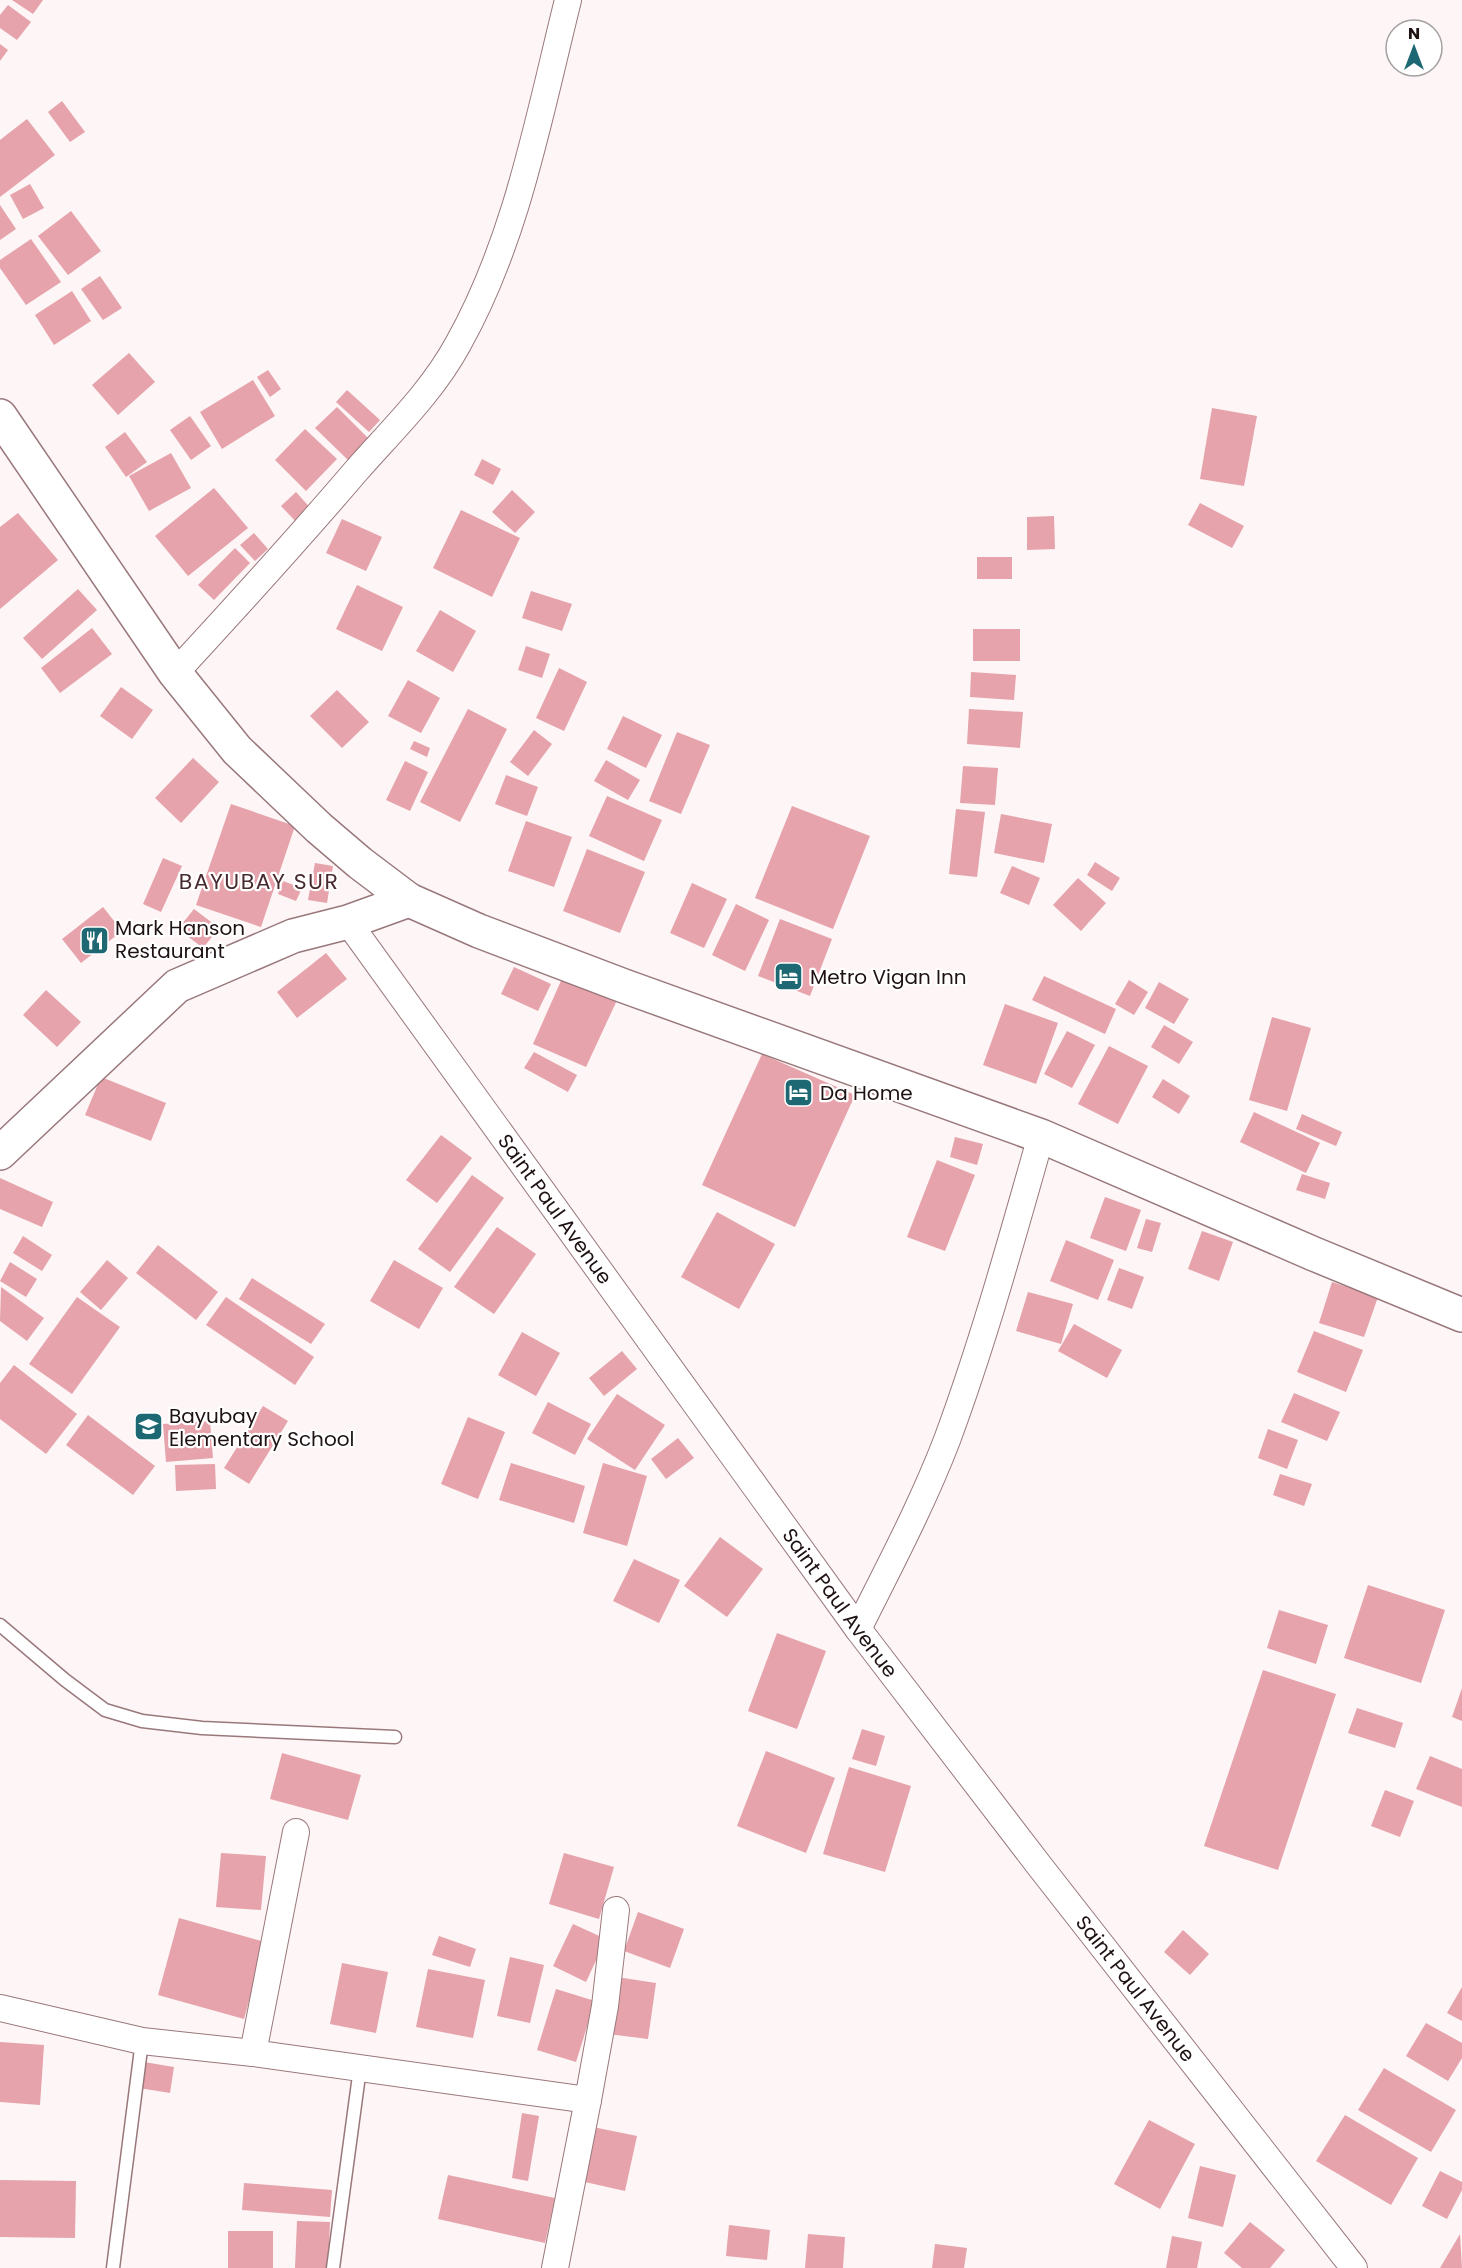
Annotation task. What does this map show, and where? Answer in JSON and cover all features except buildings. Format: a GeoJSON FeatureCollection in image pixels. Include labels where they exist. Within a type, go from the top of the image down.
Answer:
{"type":"FeatureCollection","features":[{"type":"Feature","properties":{"kind":"main road"},"geometry":{"type":"LineString","coordinates":[[0,416],[175,673],[237,750],[319,828],[409,900],[479,931],[624,986],[1041,1136],[1462,1315]]}},
{"type":"Feature","properties":{"kind":"main road"},"geometry":{"type":"LineString","coordinates":[[0,1153],[177,986],[293,936],[348,922],[409,900]]}},
{"type":"Feature","properties":{"kind":"street"},"geometry":{"type":"LineString","coordinates":[[175,673],[293,545],[423,397],[458,345],[487,284],[518,197],[568,0]]}},
{"type":"Feature","properties":{"kind":"street","name":"Saint Paul Avenue"},"geometry":{"type":"LineString","coordinates":[[348,922],[858,1629],[1038,1864],[1354,2268]]}},
{"type":"Feature","properties":{"kind":"street"},"geometry":{"type":"LineString","coordinates":[[858,1629],[915,1515],[946,1441],[990,1311],[1041,1136]]}},
{"type":"Feature","properties":{"kind":"street"},"geometry":{"type":"LineString","coordinates":[[253,2053],[296,1832]]}},
{"type":"Feature","properties":{"kind":"street"},"geometry":{"type":"LineString","coordinates":[[555,2268],[605,2006],[616,1910]]}},
{"type":"Feature","properties":{"kind":"street"},"geometry":{"type":"LineString","coordinates":[[0,2008],[142,2041],[253,2053],[588,2100]]}},
{"type":"Feature","properties":{"kind":"lane"},"geometry":{"type":"LineString","coordinates":[[0,1625],[65,1680],[105,1710],[142,1721],[202,1728],[395,1737]]}},
{"type":"Feature","properties":{"kind":"lane"},"geometry":{"type":"LineString","coordinates":[[113,2268],[142,2041]]}},
{"type":"Feature","properties":{"kind":"lane"},"geometry":{"type":"LineString","coordinates":[[333,2268],[360,2068]]}},
{"type":"Feature","properties":{"kind":"place","name":"Mark Hanson Restaurant"},"geometry":{"type":"Point","coordinates":[94,940]}},
{"type":"Feature","properties":{"kind":"place","name":"Metro Vigan Inn"},"geometry":{"type":"Point","coordinates":[789,977]}},
{"type":"Feature","properties":{"kind":"place","name":"Da Home"},"geometry":{"type":"Point","coordinates":[799,1093]}},
{"type":"Feature","properties":{"kind":"place","name":"Bayubay Elementary School"},"geometry":{"type":"Point","coordinates":[148,1427]}},
{"type":"Feature","properties":{"kind":"district","name":"BAYUBAY SUR"},"geometry":{"type":"Point","coordinates":[259,881]}}]}
